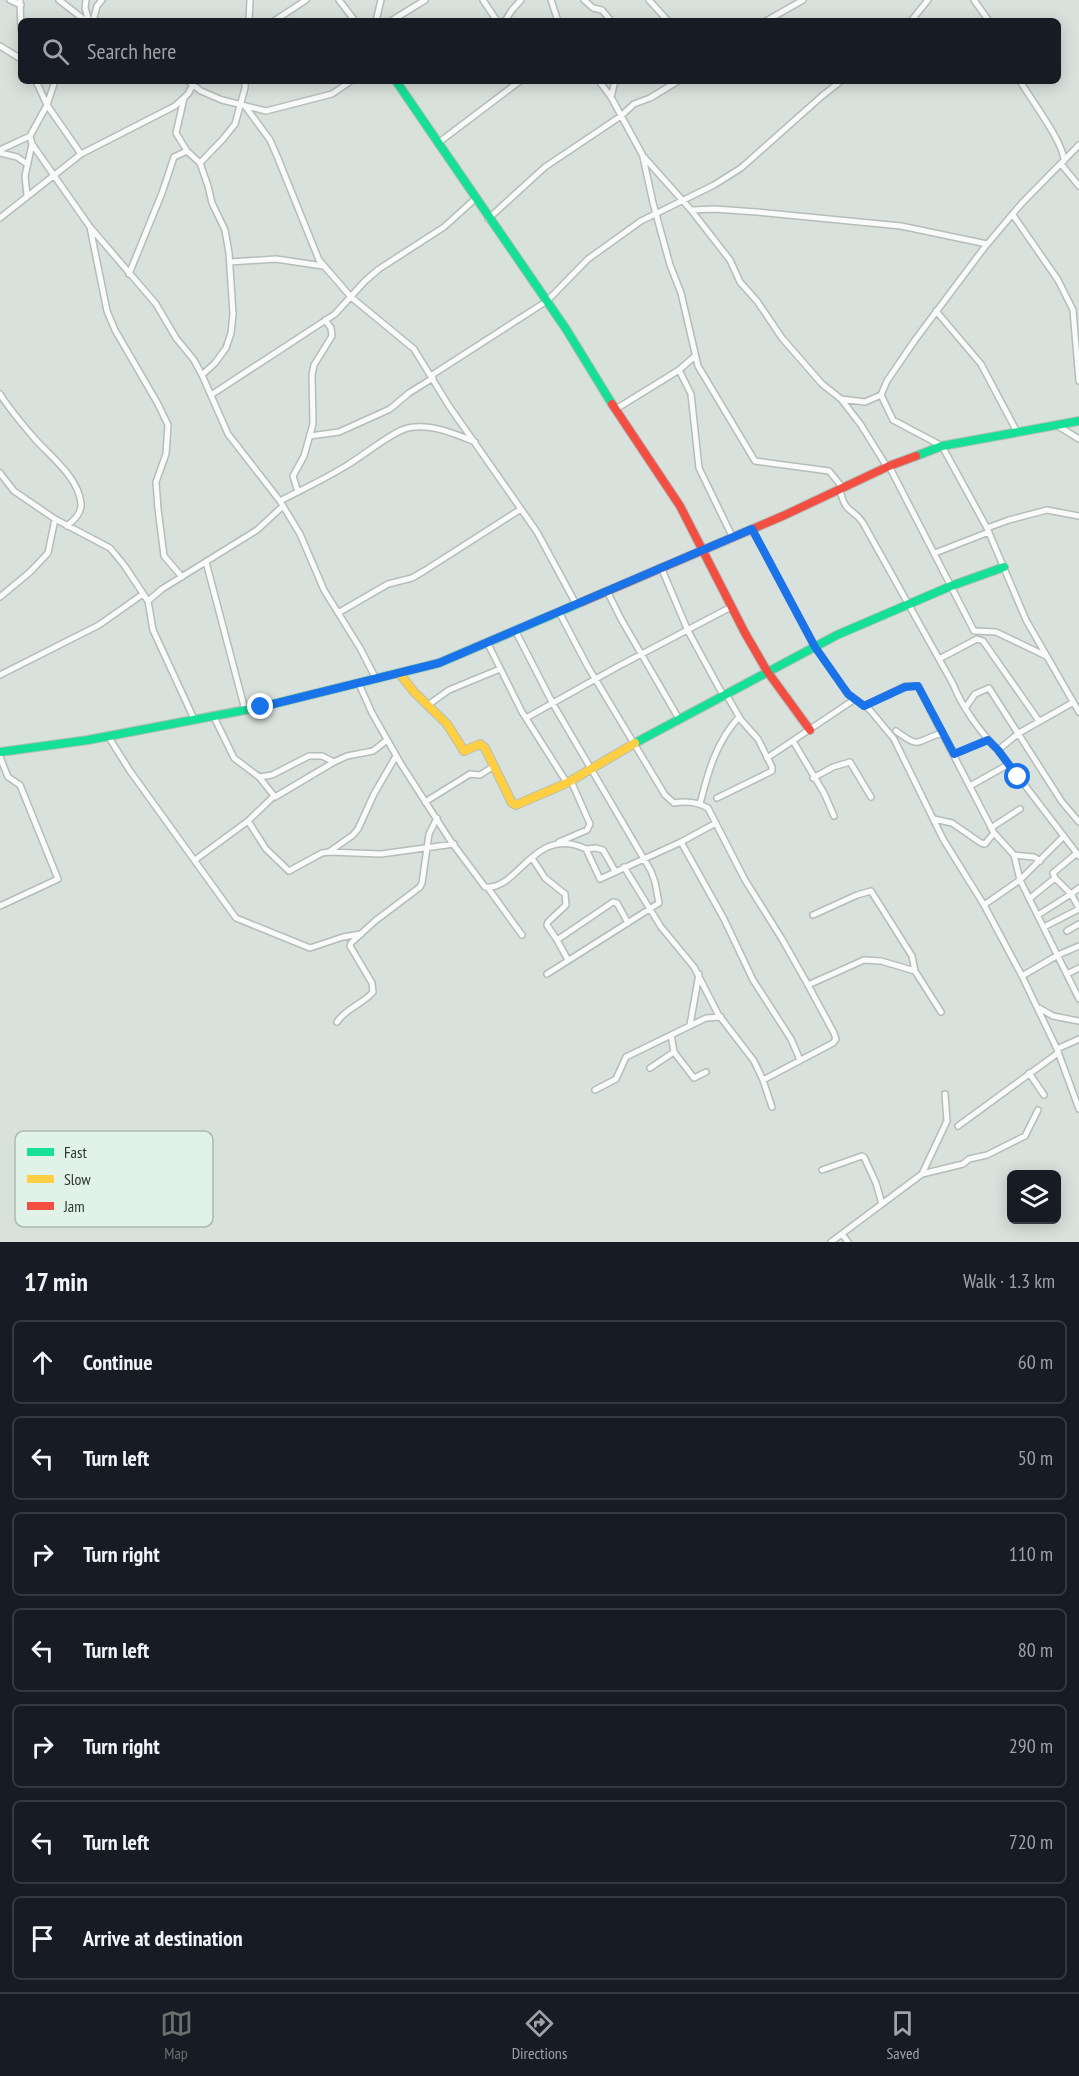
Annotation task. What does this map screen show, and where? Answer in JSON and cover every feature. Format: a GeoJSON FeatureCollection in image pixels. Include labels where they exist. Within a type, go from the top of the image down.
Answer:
{"type":"FeatureCollection","features":[{"type":"Feature","properties":{"kind":"street"},"geometry":{"type":"LineString","coordinates":[[10,0],[21,2],[21,18]]}},
{"type":"Feature","properties":{"kind":"street"},"geometry":{"type":"LineString","coordinates":[[59,0],[85,18]]}},
{"type":"Feature","properties":{"kind":"street"},"geometry":{"type":"LineString","coordinates":[[86,0],[85,8],[88,18]]}},
{"type":"Feature","properties":{"kind":"street"},"geometry":{"type":"LineString","coordinates":[[91,18],[102,0]]}},
{"type":"Feature","properties":{"kind":"street"},"geometry":{"type":"LineString","coordinates":[[249,18],[250,0]]}},
{"type":"Feature","properties":{"kind":"street"},"geometry":{"type":"LineString","coordinates":[[279,18],[306,0]]}},
{"type":"Feature","properties":{"kind":"street"},"geometry":{"type":"LineString","coordinates":[[339,0],[353,18]]}},
{"type":"Feature","properties":{"kind":"street"},"geometry":{"type":"LineString","coordinates":[[377,18],[381,0]]}},
{"type":"Feature","properties":{"kind":"street"},"geometry":{"type":"LineString","coordinates":[[396,18],[425,0]]}},
{"type":"Feature","properties":{"kind":"street"},"geometry":{"type":"LineString","coordinates":[[483,0],[495,18]]}},
{"type":"Feature","properties":{"kind":"street"},"geometry":{"type":"LineString","coordinates":[[508,18],[521,0]]}},
{"type":"Feature","properties":{"kind":"street"},"geometry":{"type":"LineString","coordinates":[[552,0],[557,18]]}},
{"type":"Feature","properties":{"kind":"street"},"geometry":{"type":"LineString","coordinates":[[584,0],[592,8],[602,10],[609,18]]}},
{"type":"Feature","properties":{"kind":"street"},"geometry":{"type":"LineString","coordinates":[[649,0],[665,18]]}},
{"type":"Feature","properties":{"kind":"street"},"geometry":{"type":"LineString","coordinates":[[771,18],[803,0]]}},
{"type":"Feature","properties":{"kind":"street"},"geometry":{"type":"LineString","coordinates":[[913,18],[928,0]]}},
{"type":"Feature","properties":{"kind":"street"},"geometry":{"type":"LineString","coordinates":[[974,0],[987,18]]}},
{"type":"Feature","properties":{"kind":"street"},"geometry":{"type":"LineString","coordinates":[[0,46],[18,57]]}},
{"type":"Feature","properties":{"kind":"street"},"geometry":{"type":"LineString","coordinates":[[38,84],[47,105],[81,154]]}},
{"type":"Feature","properties":{"kind":"street"},"geometry":{"type":"LineString","coordinates":[[0,151],[30,136],[55,84]]}},
{"type":"Feature","properties":{"kind":"street"},"geometry":{"type":"LineString","coordinates":[[191,84],[184,98],[176,131],[187,152],[200,163],[212,203],[225,230],[230,262],[233,314],[229,342],[215,363],[202,375]]}},
{"type":"Feature","properties":{"kind":"street"},"geometry":{"type":"LineString","coordinates":[[194,84],[212,96],[271,111],[280,106],[332,94],[347,84]]}},
{"type":"Feature","properties":{"kind":"street"},"geometry":{"type":"LineString","coordinates":[[200,163],[231,130],[243,105],[245,84]]}},
{"type":"Feature","properties":{"kind":"street"},"geometry":{"type":"LineString","coordinates":[[398,84],[547,301],[680,506],[731,607],[767,671],[810,730]]}},
{"type":"Feature","properties":{"kind":"street"},"geometry":{"type":"LineString","coordinates":[[438,143],[516,84]]}},
{"type":"Feature","properties":{"kind":"street"},"geometry":{"type":"LineString","coordinates":[[601,84],[611,97],[643,156],[691,210],[730,260],[740,282],[757,301],[782,338],[822,384],[841,399],[861,425],[888,466],[974,631],[996,632],[1046,656]]}},
{"type":"Feature","properties":{"kind":"street"},"geometry":{"type":"LineString","coordinates":[[611,97],[614,84]]}},
{"type":"Feature","properties":{"kind":"street"},"geometry":{"type":"LineString","coordinates":[[489,219],[537,173],[621,116],[634,104],[650,98],[673,84]]}},
{"type":"Feature","properties":{"kind":"street"},"geometry":{"type":"LineString","coordinates":[[310,436],[339,432],[390,409],[409,393],[547,301],[588,260],[621,234],[741,168],[838,84]]}},
{"type":"Feature","properties":{"kind":"street"},"geometry":{"type":"LineString","coordinates":[[1022,84],[1057,141],[1064,156],[1063,163],[1079,186]]}},
{"type":"Feature","properties":{"kind":"street"},"geometry":{"type":"LineString","coordinates":[[0,218],[81,154],[163,113],[184,98]]}},
{"type":"Feature","properties":{"kind":"street"},"geometry":{"type":"LineString","coordinates":[[243,105],[270,140],[319,260],[351,297],[414,349],[449,406],[537,532],[576,604]]}},
{"type":"Feature","properties":{"kind":"street"},"geometry":{"type":"LineString","coordinates":[[30,136],[32,144],[53,177],[90,227],[156,304],[202,375],[228,434],[281,503],[300,534],[324,590],[360,648],[376,680]]}},
{"type":"Feature","properties":{"kind":"street"},"geometry":{"type":"LineString","coordinates":[[27,195],[25,176],[32,144]]}},
{"type":"Feature","properties":{"kind":"street"},"geometry":{"type":"LineString","coordinates":[[841,399],[865,402],[881,395],[887,381],[936,311],[987,244],[1079,145]]}},
{"type":"Feature","properties":{"kind":"street"},"geometry":{"type":"LineString","coordinates":[[0,151],[27,164]]}},
{"type":"Feature","properties":{"kind":"street"},"geometry":{"type":"LineString","coordinates":[[129,274],[174,158],[187,152]]}},
{"type":"Feature","properties":{"kind":"street"},"geometry":{"type":"LineString","coordinates":[[643,156],[670,265],[681,293],[698,366],[755,461],[829,471],[842,489],[844,506],[860,518],[959,699],[988,740],[1078,854],[1053,873],[1071,894],[1078,911],[1044,927]]}},
{"type":"Feature","properties":{"kind":"street"},"geometry":{"type":"LineString","coordinates":[[211,395],[326,320],[344,306],[365,281],[379,269],[444,226],[475,199]]}},
{"type":"Feature","properties":{"kind":"street"},"geometry":{"type":"LineString","coordinates":[[691,210],[757,212],[901,226],[987,244]]}},
{"type":"Feature","properties":{"kind":"street"},"geometry":{"type":"LineString","coordinates":[[1013,215],[1058,280],[1073,310],[1079,381]]}},
{"type":"Feature","properties":{"kind":"street"},"geometry":{"type":"LineString","coordinates":[[90,227],[107,311],[115,330],[168,425],[166,454],[156,482],[158,509],[164,556],[182,576]]}},
{"type":"Feature","properties":{"kind":"street"},"geometry":{"type":"LineString","coordinates":[[230,262],[276,259],[324,266]]}},
{"type":"Feature","properties":{"kind":"street"},"geometry":{"type":"LineString","coordinates":[[936,311],[981,364],[1017,432]]}},
{"type":"Feature","properties":{"kind":"street"},"geometry":{"type":"LineString","coordinates":[[298,492],[293,476],[304,456],[313,424],[312,375],[320,354],[332,336],[331,328],[326,320]]}},
{"type":"Feature","properties":{"kind":"street"},"geometry":{"type":"LineString","coordinates":[[616,409],[679,370],[695,356]]}},
{"type":"Feature","properties":{"kind":"street"},"geometry":{"type":"LineString","coordinates":[[679,370],[691,394],[699,468],[733,537]]}},
{"type":"Feature","properties":{"kind":"street"},"geometry":{"type":"LineString","coordinates":[[0,394],[21,423],[56,460],[78,491],[80,510],[76,518],[67,526]]}},
{"type":"Feature","properties":{"kind":"street"},"geometry":{"type":"LineString","coordinates":[[881,395],[893,420],[942,446],[988,530],[1026,620],[1079,712]]}},
{"type":"Feature","properties":{"kind":"street"},"geometry":{"type":"LineString","coordinates":[[0,752],[108,736],[244,710],[439,663],[661,567],[704,551],[888,466],[942,446],[1079,421]]}},
{"type":"Feature","properties":{"kind":"street"},"geometry":{"type":"LineString","coordinates":[[1056,425],[1079,439]]}},
{"type":"Feature","properties":{"kind":"street"},"geometry":{"type":"LineString","coordinates":[[148,601],[182,576],[257,530],[281,503],[348,465],[406,428],[434,429],[455,434],[476,443]]}},
{"type":"Feature","properties":{"kind":"street"},"geometry":{"type":"LineString","coordinates":[[0,473],[14,491],[55,519],[110,548],[148,601],[153,630],[194,719]]}},
{"type":"Feature","properties":{"kind":"street"},"geometry":{"type":"LineString","coordinates":[[338,613],[388,584],[412,578],[521,509]]}},
{"type":"Feature","properties":{"kind":"street"},"geometry":{"type":"LineString","coordinates":[[935,553],[1009,520],[1047,510],[1079,516]]}},
{"type":"Feature","properties":{"kind":"street"},"geometry":{"type":"LineString","coordinates":[[0,597],[30,572],[48,553],[55,519]]}},
{"type":"Feature","properties":{"kind":"street"},"geometry":{"type":"LineString","coordinates":[[752,529],[815,647],[848,694],[870,710],[894,739],[957,864],[984,905],[1022,976],[1058,1051],[1079,1109]]}},
{"type":"Feature","properties":{"kind":"street"},"geometry":{"type":"LineString","coordinates":[[206,562],[244,710]]}},
{"type":"Feature","properties":{"kind":"street"},"geometry":{"type":"LineString","coordinates":[[661,567],[688,631],[739,717],[758,738],[772,767],[772,771],[717,798]]}},
{"type":"Feature","properties":{"kind":"street"},"geometry":{"type":"LineString","coordinates":[[400,674],[414,692],[447,724],[464,751],[480,744],[489,753],[512,803],[516,805],[569,782],[635,743],[815,647],[951,586],[1004,567]]}},
{"type":"Feature","properties":{"kind":"street"},"geometry":{"type":"LineString","coordinates":[[607,591],[679,719]]}},
{"type":"Feature","properties":{"kind":"street"},"geometry":{"type":"LineString","coordinates":[[0,675],[99,625],[143,594]]}},
{"type":"Feature","properties":{"kind":"street"},"geometry":{"type":"LineString","coordinates":[[526,718],[731,607]]}},
{"type":"Feature","properties":{"kind":"street"},"geometry":{"type":"LineString","coordinates":[[559,612],[596,680],[670,801],[700,804],[708,808],[745,880],[823,1010],[836,1039],[833,1043],[763,1080]]}},
{"type":"Feature","properties":{"kind":"street"},"geometry":{"type":"LineString","coordinates":[[515,630],[553,704],[655,882],[659,903],[547,974]]}},
{"type":"Feature","properties":{"kind":"street"},"geometry":{"type":"LineString","coordinates":[[939,659],[977,639],[983,641],[1039,721]]}},
{"type":"Feature","properties":{"kind":"street"},"geometry":{"type":"LineString","coordinates":[[487,642],[526,718],[569,782],[590,825],[587,830],[557,842],[532,858],[504,881],[488,888]]}},
{"type":"Feature","properties":{"kind":"street"},"geometry":{"type":"LineString","coordinates":[[428,705],[449,690],[500,669]]}},
{"type":"Feature","properties":{"kind":"street"},"geometry":{"type":"LineString","coordinates":[[359,684],[387,740],[425,802],[483,885],[488,888],[522,935]]}},
{"type":"Feature","properties":{"kind":"street"},"geometry":{"type":"LineString","coordinates":[[864,706],[905,687],[918,686],[992,831],[1014,855],[1020,880],[1067,974],[1077,989],[1079,999]]}},
{"type":"Feature","properties":{"kind":"street"},"geometry":{"type":"LineString","coordinates":[[966,707],[975,694],[989,688],[1062,802],[1079,822]]}},
{"type":"Feature","properties":{"kind":"street"},"geometry":{"type":"LineString","coordinates":[[767,758],[855,699]]}},
{"type":"Feature","properties":{"kind":"street"},"geometry":{"type":"LineString","coordinates":[[998,750],[1019,733],[1072,703]]}},
{"type":"Feature","properties":{"kind":"street"},"geometry":{"type":"LineString","coordinates":[[213,715],[234,758],[259,777],[274,796]]}},
{"type":"Feature","properties":{"kind":"street"},"geometry":{"type":"LineString","coordinates":[[700,804],[710,764],[723,739],[739,717]]}},
{"type":"Feature","properties":{"kind":"street"},"geometry":{"type":"LineString","coordinates":[[896,731],[912,743],[918,743],[942,733]]}},
{"type":"Feature","properties":{"kind":"street"},"geometry":{"type":"LineString","coordinates":[[108,736],[130,771],[231,913],[248,924],[310,948],[343,937],[361,934]]}},
{"type":"Feature","properties":{"kind":"street"},"geometry":{"type":"LineString","coordinates":[[195,860],[248,821],[274,796],[278,796],[334,762],[347,756],[373,751],[387,740]]}},
{"type":"Feature","properties":{"kind":"street"},"geometry":{"type":"LineString","coordinates":[[954,754],[988,740]]}},
{"type":"Feature","properties":{"kind":"street"},"geometry":{"type":"LineString","coordinates":[[793,741],[813,778],[824,792],[834,816]]}},
{"type":"Feature","properties":{"kind":"street"},"geometry":{"type":"LineString","coordinates":[[259,777],[272,775],[309,756],[321,756],[334,762]]}},
{"type":"Feature","properties":{"kind":"street"},"geometry":{"type":"LineString","coordinates":[[329,852],[358,829],[374,794],[396,756]]}},
{"type":"Feature","properties":{"kind":"street"},"geometry":{"type":"LineString","coordinates":[[0,758],[8,777],[20,785],[58,878],[53,883],[0,906]]}},
{"type":"Feature","properties":{"kind":"street"},"geometry":{"type":"LineString","coordinates":[[813,778],[833,767],[850,762],[871,797]]}},
{"type":"Feature","properties":{"kind":"street"},"geometry":{"type":"LineString","coordinates":[[969,786],[1009,764]]}},
{"type":"Feature","properties":{"kind":"street"},"geometry":{"type":"LineString","coordinates":[[425,802],[470,774],[480,774],[494,766]]}},
{"type":"Feature","properties":{"kind":"street"},"geometry":{"type":"LineString","coordinates":[[934,819],[952,824],[985,844],[992,831],[1020,809]]}},
{"type":"Feature","properties":{"kind":"street"},"geometry":{"type":"LineString","coordinates":[[337,1022],[346,1011],[367,999],[373,992],[372,983],[350,945],[355,938],[420,887],[429,834],[437,818]]}},
{"type":"Feature","properties":{"kind":"street"},"geometry":{"type":"LineString","coordinates":[[248,821],[266,849],[286,870],[292,870],[322,853],[381,854],[454,844]]}},
{"type":"Feature","properties":{"kind":"street"},"geometry":{"type":"LineString","coordinates":[[586,849],[600,879],[681,842],[716,823]]}},
{"type":"Feature","properties":{"kind":"street"},"geometry":{"type":"LineString","coordinates":[[984,905],[1020,880],[1064,836]]}},
{"type":"Feature","properties":{"kind":"street"},"geometry":{"type":"LineString","coordinates":[[1072,844],[1079,841]]}},
{"type":"Feature","properties":{"kind":"street"},"geometry":{"type":"LineString","coordinates":[[557,842],[586,849],[603,850],[615,872]]}},
{"type":"Feature","properties":{"kind":"street"},"geometry":{"type":"LineString","coordinates":[[681,842],[724,919],[753,980],[790,1039],[800,1060]]}},
{"type":"Feature","properties":{"kind":"street"},"geometry":{"type":"LineString","coordinates":[[1014,855],[1035,857],[1040,861]]}},
{"type":"Feature","properties":{"kind":"street"},"geometry":{"type":"LineString","coordinates":[[532,858],[545,878],[567,898],[566,905],[547,925],[568,960]]}},
{"type":"Feature","properties":{"kind":"street"},"geometry":{"type":"LineString","coordinates":[[624,867],[661,927],[699,974],[721,1017],[744,1047],[763,1080],[772,1107]]}},
{"type":"Feature","properties":{"kind":"street"},"geometry":{"type":"LineString","coordinates":[[1029,899],[1055,878]]}},
{"type":"Feature","properties":{"kind":"street"},"geometry":{"type":"LineString","coordinates":[[1038,915],[1079,888]]}},
{"type":"Feature","properties":{"kind":"street"},"geometry":{"type":"LineString","coordinates":[[813,915],[857,894],[871,891],[912,956],[915,971],[941,1012]]}},
{"type":"Feature","properties":{"kind":"street"},"geometry":{"type":"LineString","coordinates":[[557,940],[613,902],[617,903],[628,923]]}},
{"type":"Feature","properties":{"kind":"street"},"geometry":{"type":"LineString","coordinates":[[1067,931],[1079,924]]}},
{"type":"Feature","properties":{"kind":"street"},"geometry":{"type":"LineString","coordinates":[[1022,976],[1058,955],[1079,946]]}},
{"type":"Feature","properties":{"kind":"street"},"geometry":{"type":"LineString","coordinates":[[808,985],[864,960],[880,961],[915,971]]}},
{"type":"Feature","properties":{"kind":"street"},"geometry":{"type":"LineString","coordinates":[[1067,974],[1079,968]]}},
{"type":"Feature","properties":{"kind":"street"},"geometry":{"type":"LineString","coordinates":[[690,1025],[699,974]]}},
{"type":"Feature","properties":{"kind":"street"},"geometry":{"type":"LineString","coordinates":[[1037,1007],[1053,1016],[1079,1021]]}},
{"type":"Feature","properties":{"kind":"street"},"geometry":{"type":"LineString","coordinates":[[595,1090],[616,1079],[626,1057],[706,1018],[721,1017]]}},
{"type":"Feature","properties":{"kind":"street"},"geometry":{"type":"LineString","coordinates":[[671,1035],[674,1052],[694,1078],[706,1072]]}},
{"type":"Feature","properties":{"kind":"street"},"geometry":{"type":"LineString","coordinates":[[958,1126],[1058,1051],[1078,1041]]}},
{"type":"Feature","properties":{"kind":"street"},"geometry":{"type":"LineString","coordinates":[[651,1068],[674,1052]]}},
{"type":"Feature","properties":{"kind":"street"},"geometry":{"type":"LineString","coordinates":[[1029,1073],[1044,1095]]}},
{"type":"Feature","properties":{"kind":"street"},"geometry":{"type":"LineString","coordinates":[[922,1174],[947,1121],[945,1094]]}},
{"type":"Feature","properties":{"kind":"street"},"geometry":{"type":"LineString","coordinates":[[831,1242],[922,1174],[963,1164],[969,1159],[987,1155],[1017,1141],[1029,1131],[1038,1110]]}},
{"type":"Feature","properties":{"kind":"street"},"geometry":{"type":"LineString","coordinates":[[822,1170],[849,1159],[864,1157],[876,1183],[882,1204]]}},
{"type":"Feature","properties":{"kind":"street"},"geometry":{"type":"LineString","coordinates":[[842,1234],[848,1242]]}},
{"type":"Feature","properties":{"kind":"traffic: fast"},"geometry":{"type":"LineString","coordinates":[[398,84],[566,329],[612,404]]}},
{"type":"Feature","properties":{"kind":"traffic: fast"},"geometry":{"type":"LineString","coordinates":[[916,456],[942,446],[1079,421]]}},
{"type":"Feature","properties":{"kind":"traffic: fast"},"geometry":{"type":"LineString","coordinates":[[635,743],[837,635],[951,586],[1004,567]]}},
{"type":"Feature","properties":{"kind":"traffic: fast"},"geometry":{"type":"LineString","coordinates":[[0,752],[88,740],[261,707],[439,663],[582,602]]}},
{"type":"Feature","properties":{"kind":"traffic: slow"},"geometry":{"type":"LineString","coordinates":[[400,674],[414,692],[447,724],[464,751],[480,744],[485,748],[512,803],[516,805],[567,783],[635,743]]}},
{"type":"Feature","properties":{"kind":"traffic: jam"},"geometry":{"type":"LineString","coordinates":[[612,404],[680,506],[767,671],[810,730]]}},
{"type":"Feature","properties":{"kind":"traffic: jam"},"geometry":{"type":"LineString","coordinates":[[582,602],[916,456]]}},
{"type":"Feature","properties":{"kind":"route"},"geometry":{"type":"LineString","coordinates":[[261,707],[439,663],[752,529],[815,647],[848,694],[864,706],[888,693],[905,687],[918,686],[954,754],[988,740],[1018,777]]}}]}
